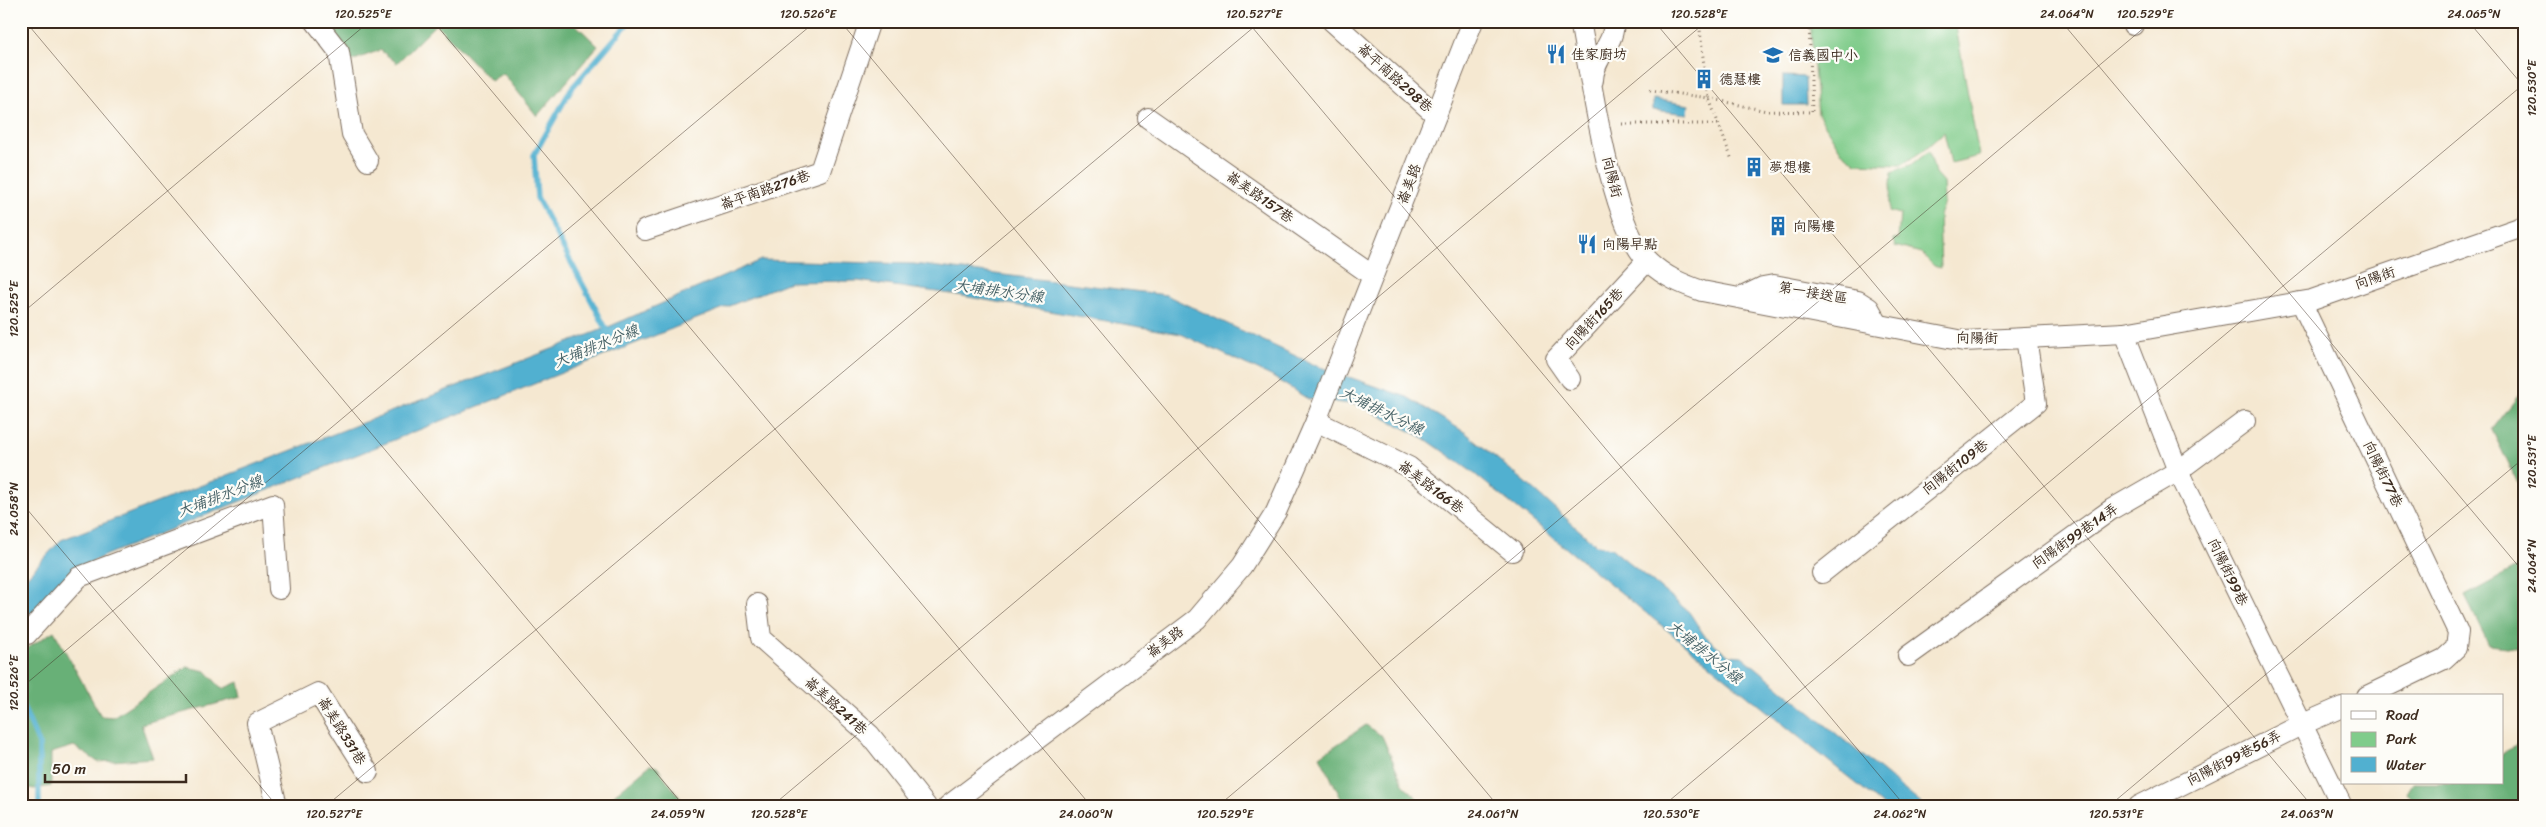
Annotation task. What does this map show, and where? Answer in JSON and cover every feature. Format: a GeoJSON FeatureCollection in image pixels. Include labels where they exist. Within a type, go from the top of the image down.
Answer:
{"type":"FeatureCollection","features":[{"type":"Feature","properties":{"kind":"street"},"geometry":{"type":"LineString","coordinates":[[315,21],[339,52],[352,134],[368,161]]}},
{"type":"Feature","properties":{"kind":"street","name":"崙平南路276巷"},"geometry":{"type":"LineString","coordinates":[[645,230],[820,171],[870,21]]}},
{"type":"Feature","properties":{"kind":"street","name":"崙平南路298巷"},"geometry":{"type":"LineString","coordinates":[[1332,21],[1436,116]]}},
{"type":"Feature","properties":{"kind":"street","name":"崙美路"},"geometry":{"type":"LineString","coordinates":[[948,806],[1197,619],[1242,566],[1276,512],[1316,421],[1473,21]]}},
{"type":"Feature","properties":{"kind":"street","name":"向陽街"},"geometry":{"type":"LineString","coordinates":[[1580,21],[1613,188],[1630,235],[1647,261],[1670,279],[1702,292],[1964,340],[2124,333],[2300,302],[2525,226]]}},
{"type":"Feature","properties":{"kind":"street"},"geometry":{"type":"LineString","coordinates":[[1593,84],[1594,68],[1615,30],[1614,21]]}},
{"type":"Feature","properties":{"kind":"street","name":"崙美路157巷"},"geometry":{"type":"LineString","coordinates":[[1148,118],[1373,276]]}},
{"type":"Feature","properties":{"kind":"street","name":"向陽街165巷"},"geometry":{"type":"LineString","coordinates":[[1570,379],[1556,359],[1647,261]]}},
{"type":"Feature","properties":{"kind":"street","name":"向陽街77巷"},"geometry":{"type":"LineString","coordinates":[[2300,302],[2458,632],[2456,648],[2444,659],[2371,694]]}},
{"type":"Feature","properties":{"kind":"street","name":"向陽街99巷"},"geometry":{"type":"LineString","coordinates":[[2124,333],[2178,471],[2342,806]]}},
{"type":"Feature","properties":{"kind":"street","name":"向陽街109巷"},"geometry":{"type":"LineString","coordinates":[[1822,573],[2036,403],[2026,338]]}},
{"type":"Feature","properties":{"kind":"street","name":"崙美路166巷"},"geometry":{"type":"LineString","coordinates":[[1316,421],[1409,467],[1512,551]]}},
{"type":"Feature","properties":{"kind":"street","name":"向陽街99巷14弄"},"geometry":{"type":"LineString","coordinates":[[1908,656],[2112,509],[2178,471],[2244,421]]}},
{"type":"Feature","properties":{"kind":"street"},"geometry":{"type":"LineString","coordinates":[[21,634],[27,634],[79,577],[273,504],[279,589]]}},
{"type":"Feature","properties":{"kind":"street","name":"崙美路241巷"},"geometry":{"type":"LineString","coordinates":[[757,604],[761,638],[870,735],[926,806]]}},
{"type":"Feature","properties":{"kind":"street","name":"崙美路331巷"},"geometry":{"type":"LineString","coordinates":[[277,806],[257,723],[318,693],[368,772]]}},
{"type":"Feature","properties":{"kind":"street","name":"向陽街99巷56弄"},"geometry":{"type":"LineString","coordinates":[[2139,806],[2303,724],[2341,707]]}},
{"type":"Feature","properties":{"kind":"path"},"geometry":{"type":"LineString","coordinates":[[1699,21],[1707,93],[1732,160]]}},
{"type":"Feature","properties":{"kind":"path"},"geometry":{"type":"LineString","coordinates":[[1650,90],[1709,98],[1766,111],[1812,112],[1809,21]]}},
{"type":"Feature","properties":{"kind":"path"},"geometry":{"type":"LineString","coordinates":[[1622,124],[1718,124]]}},
{"type":"Feature","properties":{"kind":"green space"},"geometry":{"type":"Polygon","coordinates":[[[318,21],[572,21],[598,46],[537,116],[503,73],[491,81],[436,24],[397,63],[380,50],[344,64],[318,21]]]}},
{"type":"Feature","properties":{"kind":"green space"},"geometry":{"type":"Polygon","coordinates":[[[1810,21],[1955,21],[1979,156],[1951,163],[1944,132],[1924,150],[1901,165],[1856,163],[1840,150],[1818,114],[1810,21]]]}},
{"type":"Feature","properties":{"kind":"green space"},"geometry":{"type":"Polygon","coordinates":[[[1929,151],[1935,173],[1943,182],[1944,203],[1939,215],[1941,268],[1934,266],[1921,253],[1895,246],[1893,240],[1898,239],[1900,214],[1889,211],[1892,172],[1913,164],[1929,151]]]}},
{"type":"Feature","properties":{"kind":"green space"},"geometry":{"type":"Polygon","coordinates":[[[2525,387],[2525,498],[2492,430],[2525,387]]]}},
{"type":"Feature","properties":{"kind":"green space"},"geometry":{"type":"Polygon","coordinates":[[[2525,563],[2525,649],[2489,645],[2465,596],[2525,563]]]}},
{"type":"Feature","properties":{"kind":"green space"},"geometry":{"type":"Polygon","coordinates":[[[54,631],[101,716],[113,717],[187,667],[206,671],[222,689],[239,682],[242,697],[141,724],[153,758],[98,762],[74,746],[51,753],[51,786],[34,789],[21,786],[21,652],[54,631]]]}},
{"type":"Feature","properties":{"kind":"green space"},"geometry":{"type":"Polygon","coordinates":[[[1366,725],[1382,736],[1403,784],[1425,806],[1345,806],[1320,756],[1366,725]]]}},
{"type":"Feature","properties":{"kind":"green space"},"geometry":{"type":"Polygon","coordinates":[[[2525,742],[2525,806],[2417,806],[2407,793],[2412,784],[2504,784],[2504,752],[2525,742]]]}},
{"type":"Feature","properties":{"kind":"green space"},"geometry":{"type":"Polygon","coordinates":[[[650,765],[657,767],[686,806],[601,806],[650,765]]]}},
{"type":"Feature","properties":{"kind":"water"},"geometry":{"type":"Polygon","coordinates":[[[1783,76],[1805,77],[1806,105],[1783,105],[1783,76]]]}},
{"type":"Feature","properties":{"kind":"water"},"geometry":{"type":"Polygon","coordinates":[[[1653,99],[1689,105],[1688,114],[1653,110],[1653,99]]]}},
{"type":"Feature","properties":{"kind":"water","name":"大埔排水分線"},"geometry":{"type":"Polygon","coordinates":[[[761,260],[914,264],[1166,295],[1317,366],[1407,397],[1466,433],[1596,545],[1611,548],[1689,612],[1704,635],[1728,655],[1742,656],[1924,806],[1884,806],[1471,471],[1424,438],[1359,405],[1308,399],[1271,376],[1181,334],[951,294],[858,281],[789,282],[106,555],[73,571],[36,613],[21,623],[21,583],[61,540],[606,328],[761,260]]]}},
{"type":"Feature","properties":{"kind":"waterway","name":"大埔排水分線"},"geometry":{"type":"LineString","coordinates":[[609,334],[537,198],[534,155],[571,89],[630,21]]}},
{"type":"Feature","properties":{"kind":"waterway"},"geometry":{"type":"LineString","coordinates":[[21,702],[39,744],[39,806]]}},
{"type":"Feature","properties":{"kind":"place","name":"佳家廚坊"},"geometry":{"type":"Point","coordinates":[1556,54]}},
{"type":"Feature","properties":{"kind":"place","name":"信義國中小"},"geometry":{"type":"Point","coordinates":[1773,55]}},
{"type":"Feature","properties":{"kind":"place","name":"德慧樓"},"geometry":{"type":"Point","coordinates":[1704,79]}},
{"type":"Feature","properties":{"kind":"place","name":"夢想樓"},"geometry":{"type":"Point","coordinates":[1754,167]}},
{"type":"Feature","properties":{"kind":"place","name":"向陽樓"},"geometry":{"type":"Point","coordinates":[1778,226]}},
{"type":"Feature","properties":{"kind":"place","name":"向陽早點"},"geometry":{"type":"Point","coordinates":[1587,244]}}]}
